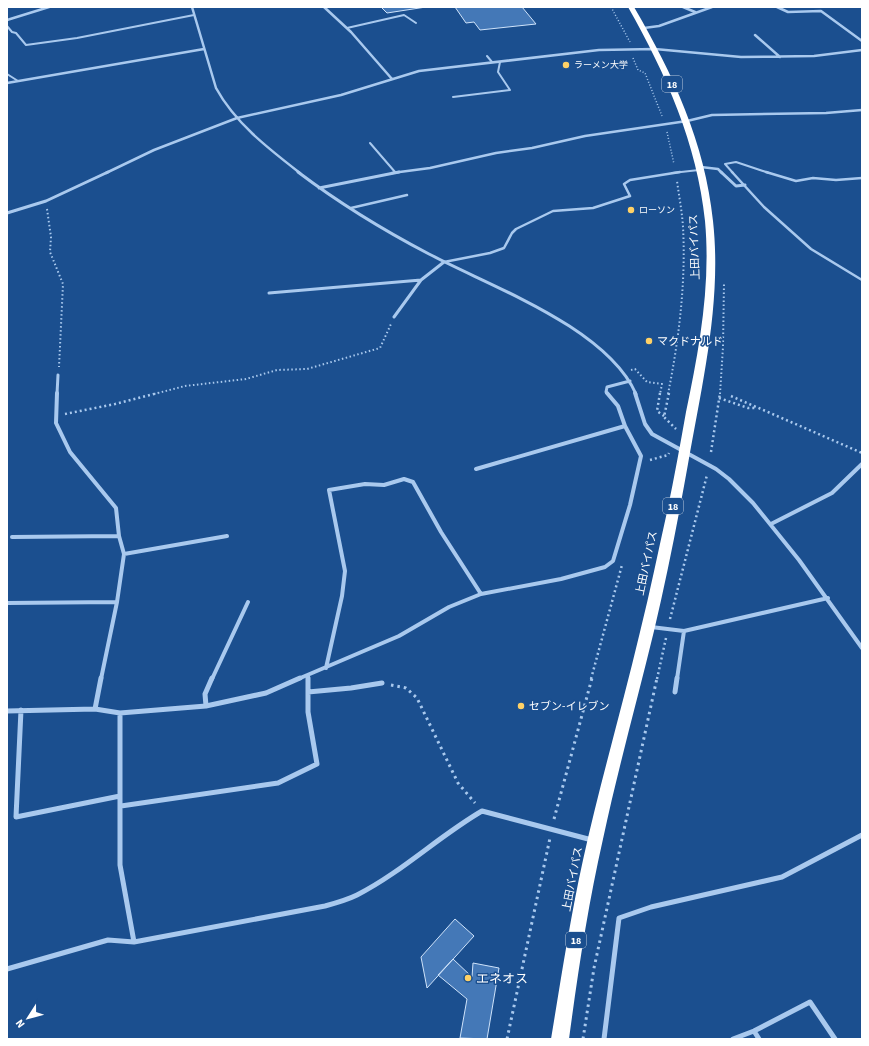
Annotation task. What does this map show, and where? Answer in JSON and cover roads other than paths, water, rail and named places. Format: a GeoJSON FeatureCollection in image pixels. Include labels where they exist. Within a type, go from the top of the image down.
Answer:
{"type":"FeatureCollection","features":[{"type":"Feature","properties":{"kind":"highway","name":"上田バイパス"},"geometry":{"type":"LineString","coordinates":[[560,1039],[571,964],[595,841],[648,626],[684,452],[707,323],[710,287],[710,224],[702,169],[672,83],[644,28],[631,7]]}},
{"type":"Feature","properties":{"kind":"street"},"geometry":{"type":"LineString","coordinates":[[7,20],[49,7]]}},
{"type":"Feature","properties":{"kind":"street"},"geometry":{"type":"LineString","coordinates":[[192,7],[204,49],[222,100],[237,118],[281,158],[319,188],[444,262],[575,331],[606,354],[630,381],[636,393],[643,420],[648,430],[658,439],[719,470],[731,481],[771,524],[828,598],[862,648]]}},
{"type":"Feature","properties":{"kind":"street"},"geometry":{"type":"LineString","coordinates":[[324,7],[333,13],[364,45],[392,79]]}},
{"type":"Feature","properties":{"kind":"street"},"geometry":{"type":"LineString","coordinates":[[682,7],[695,12]]}},
{"type":"Feature","properties":{"kind":"street"},"geometry":{"type":"LineString","coordinates":[[644,28],[659,26],[712,7]]}},
{"type":"Feature","properties":{"kind":"street"},"geometry":{"type":"LineString","coordinates":[[777,7],[788,12],[821,11],[862,41]]}},
{"type":"Feature","properties":{"kind":"street"},"geometry":{"type":"LineString","coordinates":[[755,35],[780,57]]}},
{"type":"Feature","properties":{"kind":"street"},"geometry":{"type":"LineString","coordinates":[[7,82],[204,49]]}},
{"type":"Feature","properties":{"kind":"street"},"geometry":{"type":"LineString","coordinates":[[7,213],[46,201],[154,150],[237,118],[341,95],[433,68],[500,62],[599,50],[655,49],[741,57],[780,57],[836,54],[862,50]]}},
{"type":"Feature","properties":{"kind":"street"},"geometry":{"type":"LineString","coordinates":[[319,188],[395,172],[430,168],[496,153],[532,148],[585,136],[686,121],[712,115],[826,113],[862,110]]}},
{"type":"Feature","properties":{"kind":"street"},"geometry":{"type":"LineString","coordinates":[[702,169],[718,169],[736,186],[745,185]]}},
{"type":"Feature","properties":{"kind":"street"},"geometry":{"type":"LineString","coordinates":[[394,316],[428,272],[444,262]]}},
{"type":"Feature","properties":{"kind":"street"},"geometry":{"type":"LineString","coordinates":[[269,294],[421,280]]}},
{"type":"Feature","properties":{"kind":"street"},"geometry":{"type":"LineString","coordinates":[[58,375],[56,423],[70,452],[116,508],[119,536],[124,554],[117,602],[95,709]]}},
{"type":"Feature","properties":{"kind":"street"},"geometry":{"type":"LineString","coordinates":[[7,711],[95,709],[120,713],[206,706],[266,692],[399,636],[449,607],[481,594],[561,579],[605,567],[613,561],[630,505],[641,456],[625,426],[618,406],[606,392],[607,387],[630,381]]}},
{"type":"Feature","properties":{"kind":"street"},"geometry":{"type":"LineString","coordinates":[[476,469],[625,426]]}},
{"type":"Feature","properties":{"kind":"street"},"geometry":{"type":"LineString","coordinates":[[771,524],[832,493],[862,464]]}},
{"type":"Feature","properties":{"kind":"street"},"geometry":{"type":"LineString","coordinates":[[326,668],[342,596],[345,571],[329,490],[365,484],[384,485],[404,479],[413,482],[441,532],[481,594]]}},
{"type":"Feature","properties":{"kind":"street"},"geometry":{"type":"LineString","coordinates":[[12,537],[119,536]]}},
{"type":"Feature","properties":{"kind":"street"},"geometry":{"type":"LineString","coordinates":[[124,554],[227,536]]}},
{"type":"Feature","properties":{"kind":"street"},"geometry":{"type":"LineString","coordinates":[[648,626],[667,630],[684,631],[828,598]]}},
{"type":"Feature","properties":{"kind":"street"},"geometry":{"type":"LineString","coordinates":[[7,603],[117,602]]}},
{"type":"Feature","properties":{"kind":"street"},"geometry":{"type":"LineString","coordinates":[[206,706],[205,694],[248,602]]}},
{"type":"Feature","properties":{"kind":"street"},"geometry":{"type":"LineString","coordinates":[[676,692],[684,631]]}},
{"type":"Feature","properties":{"kind":"street"},"geometry":{"type":"LineString","coordinates":[[121,806],[278,783],[317,764],[308,712],[308,675]]}},
{"type":"Feature","properties":{"kind":"street"},"geometry":{"type":"LineString","coordinates":[[308,692],[382,684]]}},
{"type":"Feature","properties":{"kind":"street"},"geometry":{"type":"LineString","coordinates":[[21,710],[16,817],[120,796]]}},
{"type":"Feature","properties":{"kind":"street"},"geometry":{"type":"LineString","coordinates":[[120,713],[120,865],[134,942]]}},
{"type":"Feature","properties":{"kind":"street"},"geometry":{"type":"LineString","coordinates":[[7,969],[108,940],[134,942],[325,906],[355,896],[382,882],[460,823],[482,812],[595,841]]}},
{"type":"Feature","properties":{"kind":"street"},"geometry":{"type":"LineString","coordinates":[[604,1039],[619,918],[652,907],[782,877],[862,835]]}},
{"type":"Feature","properties":{"kind":"street"},"geometry":{"type":"LineString","coordinates":[[733,1039],[754,1031],[810,1002],[835,1039]]}},
{"type":"Feature","properties":{"kind":"street"},"geometry":{"type":"LineString","coordinates":[[754,1031],[759,1039]]}},
{"type":"Feature","properties":{"kind":"lane"},"geometry":{"type":"LineString","coordinates":[[7,26],[26,44],[76,38],[194,15]]}},
{"type":"Feature","properties":{"kind":"lane"},"geometry":{"type":"LineString","coordinates":[[347,28],[404,15],[416,23]]}},
{"type":"Feature","properties":{"kind":"lane"},"geometry":{"type":"LineString","coordinates":[[487,56],[492,62]]}},
{"type":"Feature","properties":{"kind":"lane"},"geometry":{"type":"LineString","coordinates":[[453,97],[510,90],[498,72],[500,62]]}},
{"type":"Feature","properties":{"kind":"lane"},"geometry":{"type":"LineString","coordinates":[[7,74],[18,81]]}},
{"type":"Feature","properties":{"kind":"lane"},"geometry":{"type":"LineString","coordinates":[[370,143],[395,172]]}},
{"type":"Feature","properties":{"kind":"lane"},"geometry":{"type":"LineString","coordinates":[[862,178],[836,180],[813,178],[796,181],[736,162],[725,164],[764,207],[811,249],[862,280]]}},
{"type":"Feature","properties":{"kind":"lane"},"geometry":{"type":"LineString","coordinates":[[444,262],[463,256],[499,251],[504,248],[512,233],[516,229],[531,221],[561,209],[593,208],[630,196],[624,184],[645,177],[702,169]]}},
{"type":"Feature","properties":{"kind":"lane"},"geometry":{"type":"LineString","coordinates":[[351,208],[407,195]]}},
{"type":"Feature","properties":{"kind":"place","name":"ラーメン大学"},"geometry":{"type":"Point","coordinates":[566,65]}},
{"type":"Feature","properties":{"kind":"place","name":"ローソン"},"geometry":{"type":"Point","coordinates":[631,210]}},
{"type":"Feature","properties":{"kind":"place","name":"マクドナルド"},"geometry":{"type":"Point","coordinates":[649,341]}},
{"type":"Feature","properties":{"kind":"place","name":"セブン-イレブン"},"geometry":{"type":"Point","coordinates":[521,706]}},
{"type":"Feature","properties":{"kind":"place","name":"エネオス"},"geometry":{"type":"Point","coordinates":[468,978]}}]}
